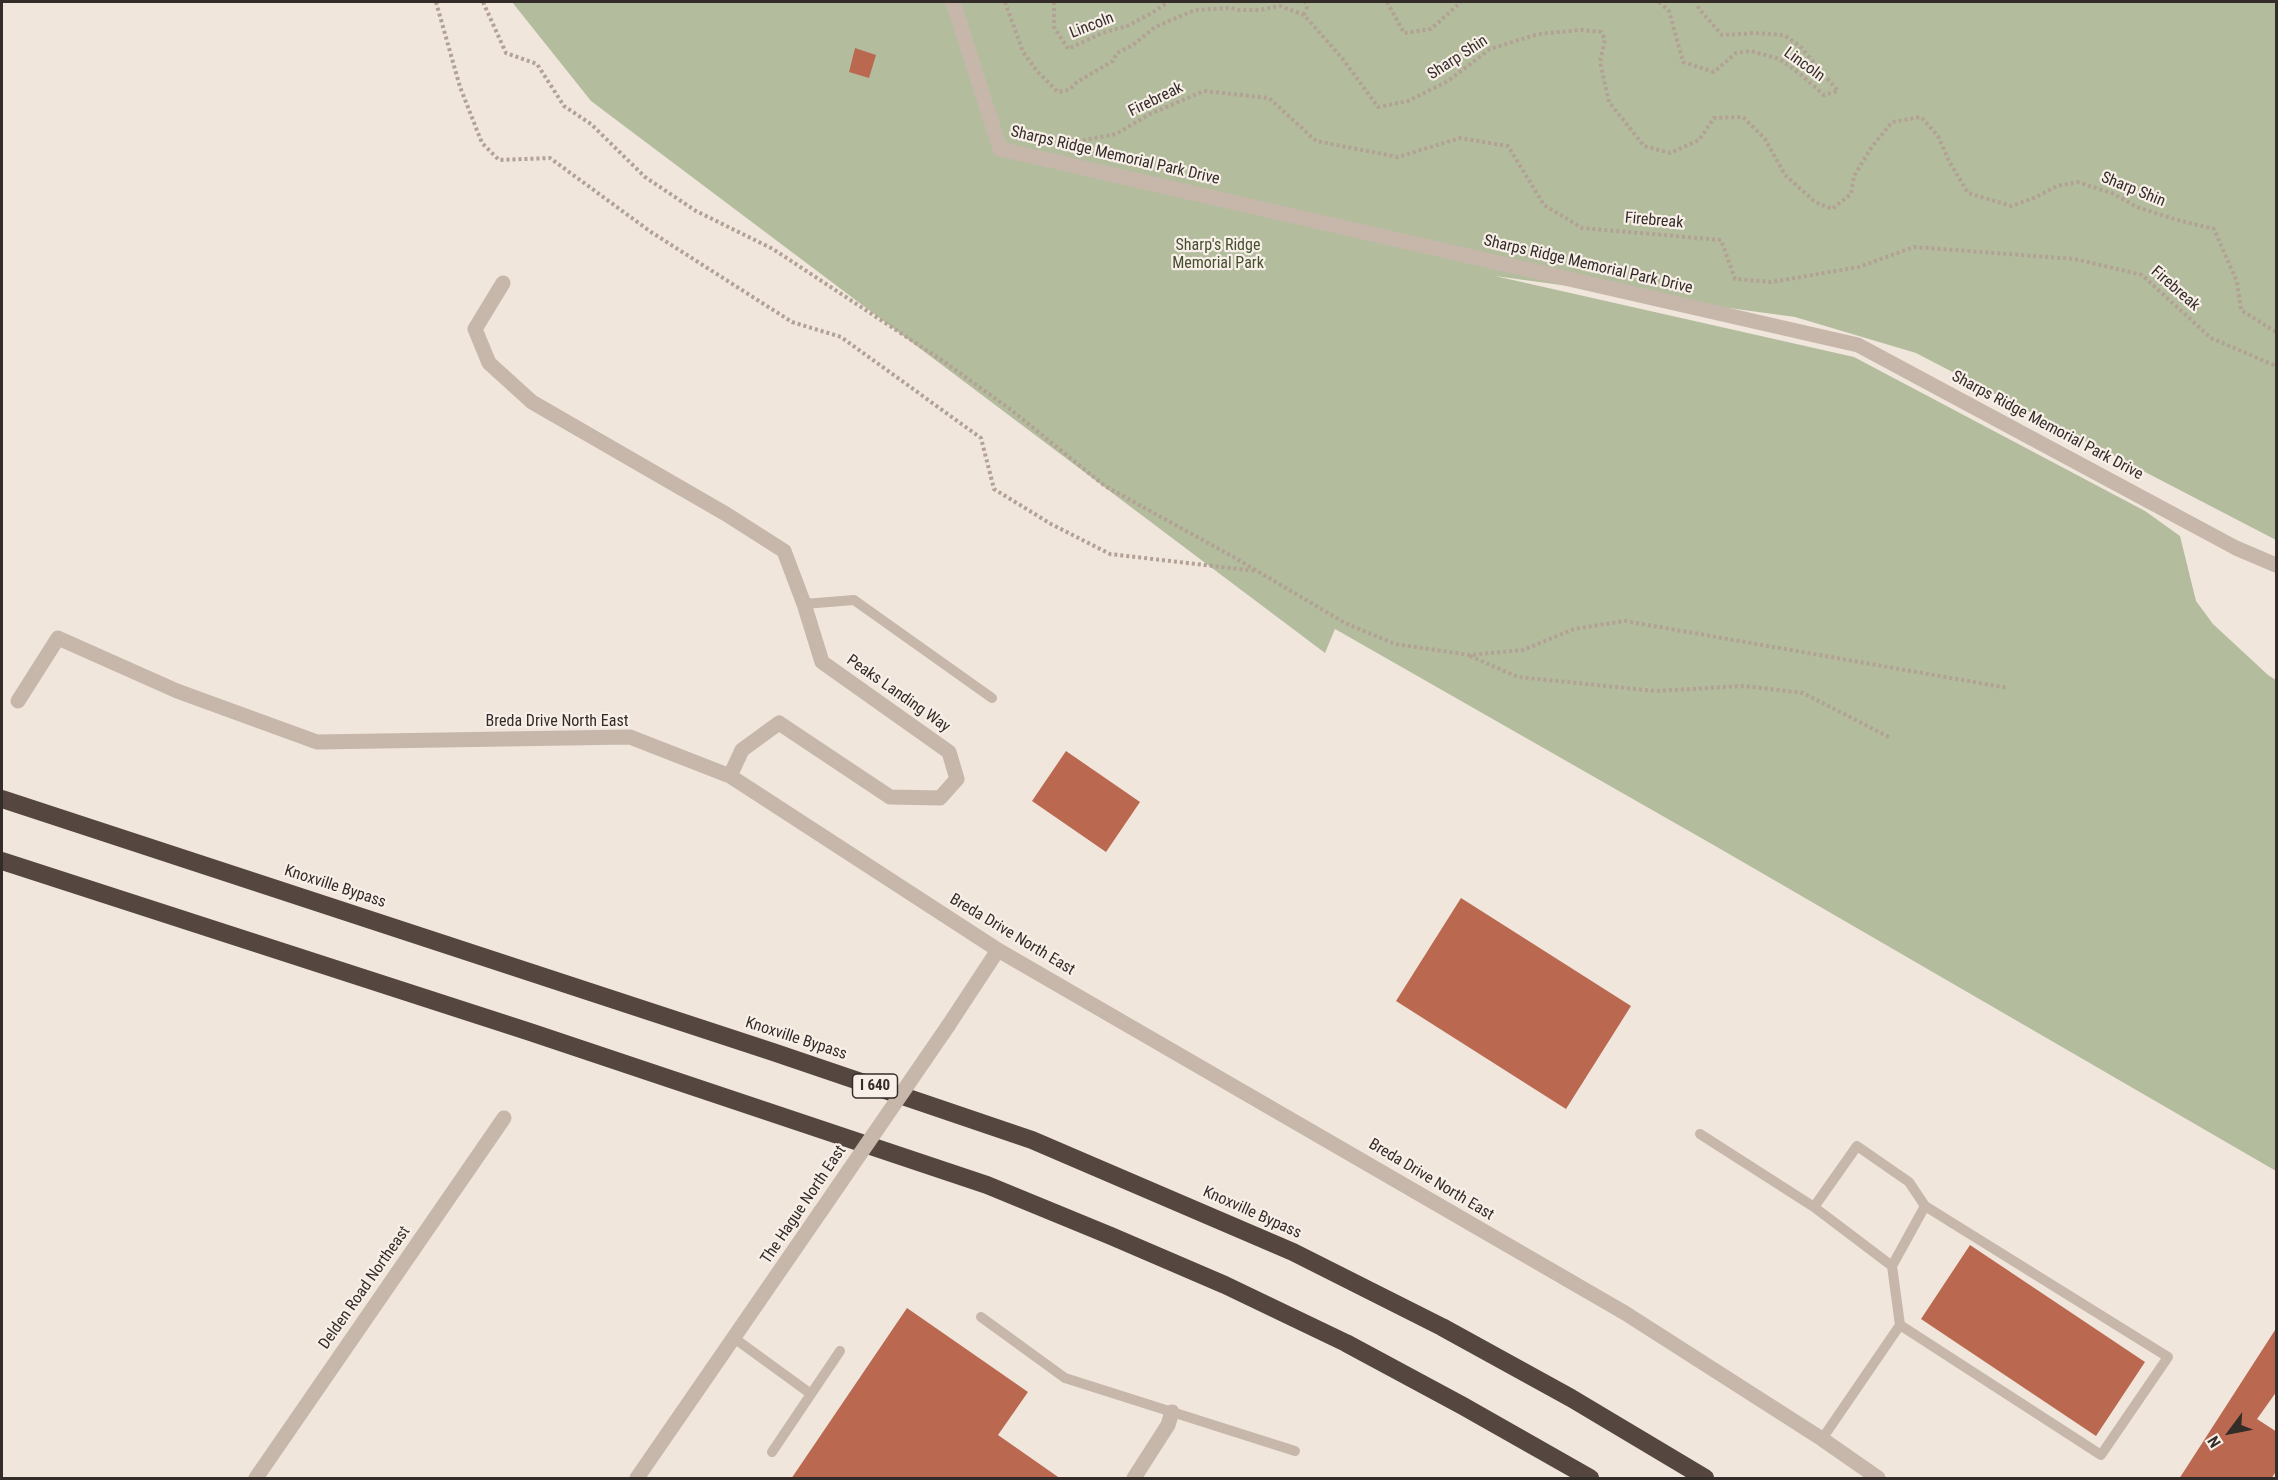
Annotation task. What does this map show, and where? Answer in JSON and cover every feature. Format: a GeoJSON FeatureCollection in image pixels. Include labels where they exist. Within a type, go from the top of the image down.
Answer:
{"type":"FeatureCollection","features":[{"type":"Feature","properties":{"kind":"highway","name":"Knoxville Bypass"},"geometry":{"type":"LineString","coordinates":[[2,799],[773,1052],[1032,1140],[1282,1247],[1389,1300],[1571,1398],[1705,1479]]}},
{"type":"Feature","properties":{"kind":"highway"},"geometry":{"type":"LineString","coordinates":[[2,861],[518,1028],[987,1185],[1204,1276],[1346,1343],[1463,1406],[1590,1479]]}},
{"type":"Feature","properties":{"kind":"street","name":"Sharps Ridge Memorial Park Drive"},"geometry":{"type":"LineString","coordinates":[[953,2],[1000,149],[1858,345],[2236,548],[2277,565]]}},
{"type":"Feature","properties":{"kind":"street","name":"Peaks Landing Way"},"geometry":{"type":"LineString","coordinates":[[503,283],[475,329],[489,363],[532,402],[726,514],[784,551],[822,662],[949,752],[957,779],[940,798],[890,797],[779,723],[742,750],[730,776]]}},
{"type":"Feature","properties":{"kind":"street","name":"Breda Drive North East"},"geometry":{"type":"LineString","coordinates":[[18,702],[58,638],[177,691],[317,742],[630,737],[730,776],[998,950],[1625,1313],[1822,1439],[1878,1479]]}},
{"type":"Feature","properties":{"kind":"street","name":"The Hague North East"},"geometry":{"type":"LineString","coordinates":[[638,1479],[998,950]]}},
{"type":"Feature","properties":{"kind":"street","name":"Delden Road Northeast"},"geometry":{"type":"LineString","coordinates":[[256,1479],[504,1118]]}},
{"type":"Feature","properties":{"kind":"street"},"geometry":{"type":"LineString","coordinates":[[1134,1479],[1168,1425],[1172,1412]]}},
{"type":"Feature","properties":{"kind":"lane"},"geometry":{"type":"LineString","coordinates":[[804,604],[854,600],[992,698]]}},
{"type":"Feature","properties":{"kind":"lane"},"geometry":{"type":"LineString","coordinates":[[1700,1134],[1814,1207],[1892,1266]]}},
{"type":"Feature","properties":{"kind":"lane"},"geometry":{"type":"LineString","coordinates":[[1814,1207],[1857,1146],[1909,1182],[1925,1206],[2168,1357],[2101,1455],[1900,1325]]}},
{"type":"Feature","properties":{"kind":"lane"},"geometry":{"type":"LineString","coordinates":[[1822,1439],[1900,1325],[1892,1266],[1925,1206]]}},
{"type":"Feature","properties":{"kind":"lane"},"geometry":{"type":"LineString","coordinates":[[981,1317],[1065,1378],[1295,1451]]}},
{"type":"Feature","properties":{"kind":"lane"},"geometry":{"type":"LineString","coordinates":[[734,1338],[811,1394]]}},
{"type":"Feature","properties":{"kind":"lane"},"geometry":{"type":"LineString","coordinates":[[772,1452],[840,1351]]}},
{"type":"Feature","properties":{"kind":"path"},"geometry":{"type":"LineString","coordinates":[[436,2],[460,87],[482,143],[499,160],[550,158],[651,232],[792,322],[841,337],[981,438],[994,489],[1051,524],[1110,554],[1257,571]]}},
{"type":"Feature","properties":{"kind":"path"},"geometry":{"type":"LineString","coordinates":[[483,2],[506,53],[537,64],[564,106],[591,124],[645,177],[696,211],[773,249],[943,361],[1010,409],[1105,486],[1345,623],[1395,644],[1470,655],[1523,650],[1574,629],[1625,621],[2008,688]]}},
{"type":"Feature","properties":{"kind":"path"},"geometry":{"type":"LineString","coordinates":[[1005,2],[1023,52],[1037,71],[1058,92],[1069,90],[1077,82],[1113,61],[1118,53],[1133,45],[1155,27],[1196,10],[1218,8],[1259,10],[1280,6],[1304,15],[1307,7],[1305,2]]}},
{"type":"Feature","properties":{"kind":"path","name":"Lincoln"},"geometry":{"type":"LineString","coordinates":[[1054,2],[1054,27],[1068,49],[1102,33],[1127,26],[1168,2]]}},
{"type":"Feature","properties":{"kind":"path"},"geometry":{"type":"LineString","coordinates":[[1387,2],[1404,33],[1431,28],[1461,2]]}},
{"type":"Feature","properties":{"kind":"path","name":"Lincoln"},"geometry":{"type":"LineString","coordinates":[[1659,2],[1669,11],[1683,62],[1714,72],[1736,53],[1751,51],[1779,59],[1824,95],[1838,91],[1800,46],[1784,35],[1754,33],[1722,35],[1699,9],[1697,2]]}},
{"type":"Feature","properties":{"kind":"path","name":"Sharp Shin"},"geometry":{"type":"LineString","coordinates":[[1304,15],[1342,58],[1378,107],[1408,101],[1448,81],[1490,49],[1538,34],[1581,30],[1601,32],[1605,39],[1600,62],[1609,102],[1644,146],[1670,153],[1699,140],[1714,118],[1743,117],[1765,139],[1785,175],[1815,202],[1832,209],[1851,194],[1854,176],[1870,148],[1892,122],[1920,117],[1938,136],[1949,161],[1968,193],[2011,206],[2034,198],[2057,186],[2077,182],[2112,193],[2137,207],[2214,229],[2237,282],[2241,310],[2277,332]]}},
{"type":"Feature","properties":{"kind":"path","name":"Firebreak"},"geometry":{"type":"LineString","coordinates":[[1043,159],[1068,140],[1085,140],[1116,134],[1150,114],[1204,91],[1269,98],[1316,141],[1398,157],[1461,138],[1508,146],[1544,205],[1582,228],[1721,240],[1735,279],[1771,282],[1859,267],[1914,247],[2075,259],[2142,274],[2211,338],[2277,366]]}},
{"type":"Feature","properties":{"kind":"path"},"geometry":{"type":"LineString","coordinates":[[1470,655],[1518,677],[1655,690],[1744,686],[1803,693],[1889,736]]}},
{"type":"Feature","properties":{"kind":"green space","name":"Sharp's Ridge Memorial Park"},"geometry":{"type":"Polygon","coordinates":[[[512,2],[2276,2],[2276,540],[1916,353],[1795,317],[1495,276],[1854,357],[2145,511],[2180,536],[2196,601],[2213,624],[2276,680],[2276,1171],[1335,629],[1325,653],[591,101],[512,2]]]}},
{"type":"Feature","properties":{"kind":"building"},"geometry":{"type":"Polygon","coordinates":[[[855,48],[876,55],[869,78],[849,72],[855,48]]]}},
{"type":"Feature","properties":{"kind":"building"},"geometry":{"type":"Polygon","coordinates":[[[1066,751],[1140,802],[1106,852],[1032,801],[1066,751]]]}},
{"type":"Feature","properties":{"kind":"building"},"geometry":{"type":"Polygon","coordinates":[[[1461,898],[1631,1006],[1566,1109],[1396,1001],[1461,898]]]}},
{"type":"Feature","properties":{"kind":"building"},"geometry":{"type":"Polygon","coordinates":[[[1970,1245],[2145,1362],[2096,1436],[1921,1319],[1970,1245]]]}},
{"type":"Feature","properties":{"kind":"building"},"geometry":{"type":"Polygon","coordinates":[[[907,1308],[1028,1392],[998,1435],[1061,1479],[791,1479],[907,1308]]]}},
{"type":"Feature","properties":{"kind":"building"},"geometry":{"type":"Polygon","coordinates":[[[2277,1327],[2277,1391],[2257,1419],[2277,1432],[2277,1470],[2271,1479],[2179,1479],[2277,1327]]]}}]}
